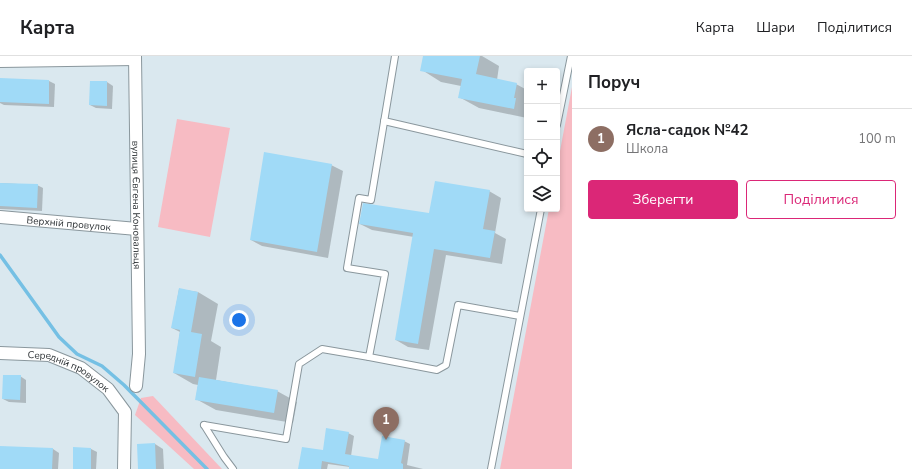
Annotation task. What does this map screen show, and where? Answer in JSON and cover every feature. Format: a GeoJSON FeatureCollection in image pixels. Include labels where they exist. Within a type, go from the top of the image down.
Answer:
{"type":"FeatureCollection","features":[{"type":"Feature","properties":{"kind":"street"},"geometry":{"type":"LineString","coordinates":[[0,61],[135,58]]}},
{"type":"Feature","properties":{"kind":"street","name":"вулиця Євгена Коновальця"},"geometry":{"type":"LineString","coordinates":[[135,58],[139,354],[136,386]]}},
{"type":"Feature","properties":{"kind":"street","name":"Верхній провулок"},"geometry":{"type":"LineString","coordinates":[[0,217],[137,229]]}},
{"type":"Feature","properties":{"kind":"street","name":"Середній провулок"},"geometry":{"type":"LineString","coordinates":[[0,353],[49,355],[81,368],[108,389],[125,412],[124,469]]}},
{"type":"Feature","properties":{"kind":"lane"},"geometry":{"type":"LineString","coordinates":[[369,357],[385,274],[347,268],[359,198],[371,200],[395,56]]}},
{"type":"Feature","properties":{"kind":"lane"},"geometry":{"type":"LineString","coordinates":[[560,110],[571,56]]}},
{"type":"Feature","properties":{"kind":"lane"},"geometry":{"type":"LineString","coordinates":[[384,121],[524,153]]}},
{"type":"Feature","properties":{"kind":"lane"},"geometry":{"type":"LineString","coordinates":[[491,469],[540,212]]}},
{"type":"Feature","properties":{"kind":"lane"},"geometry":{"type":"LineString","coordinates":[[234,469],[224,457],[204,425],[286,439],[299,364],[322,349],[437,370],[446,365],[458,305],[520,316]]}},
{"type":"Feature","properties":{"kind":"shaded area"},"geometry":{"type":"Polygon","coordinates":[[[572,87],[572,469],[500,469],[548,212],[560,212],[560,151],[572,87]]]}},
{"type":"Feature","properties":{"kind":"shaded area"},"geometry":{"type":"Polygon","coordinates":[[[177,119],[230,128],[210,237],[158,227],[177,119]]]}},
{"type":"Feature","properties":{"kind":"shaded area"},"geometry":{"type":"Polygon","coordinates":[[[153,396],[222,469],[194,469],[135,415],[141,398],[153,396]]]}},
{"type":"Feature","properties":{"kind":"building"},"geometry":{"type":"Polygon","coordinates":[[[423,56],[480,56],[476,74],[517,83],[514,98],[516,98],[514,109],[458,98],[462,79],[420,71],[423,56]]]}},
{"type":"Feature","properties":{"kind":"building"},"geometry":{"type":"Polygon","coordinates":[[[0,78],[49,80],[49,104],[0,102],[0,78]]]}},
{"type":"Feature","properties":{"kind":"building"},"geometry":{"type":"Polygon","coordinates":[[[90,81],[107,81],[107,106],[89,105],[90,81]]]}},
{"type":"Feature","properties":{"kind":"building"},"geometry":{"type":"Polygon","coordinates":[[[264,152],[332,164],[317,252],[250,240],[264,152]]]}},
{"type":"Feature","properties":{"kind":"building"},"geometry":{"type":"Polygon","coordinates":[[[435,181],[490,190],[483,229],[495,231],[490,258],[434,249],[418,344],[395,340],[413,233],[359,224],[363,203],[429,213],[435,181]]]}},
{"type":"Feature","properties":{"kind":"building"},"geometry":{"type":"Polygon","coordinates":[[[0,183],[38,184],[37,208],[0,206],[0,183]]]}},
{"type":"Feature","properties":{"kind":"building"},"geometry":{"type":"Polygon","coordinates":[[[179,288],[198,292],[191,332],[202,334],[195,377],[173,373],[180,330],[171,328],[179,288]]]}},
{"type":"Feature","properties":{"kind":"building"},"geometry":{"type":"Polygon","coordinates":[[[3,375],[21,375],[20,400],[2,399],[3,375]]]}},
{"type":"Feature","properties":{"kind":"building"},"geometry":{"type":"Polygon","coordinates":[[[199,377],[278,390],[274,413],[195,400],[199,377]]]}},
{"type":"Feature","properties":{"kind":"building"},"geometry":{"type":"Polygon","coordinates":[[[326,428],[349,432],[345,454],[378,459],[382,436],[405,440],[401,463],[403,464],[403,469],[349,469],[349,466],[322,461],[321,469],[298,469],[302,447],[323,450],[326,428]]]}},
{"type":"Feature","properties":{"kind":"building"},"geometry":{"type":"Polygon","coordinates":[[[155,443],[156,469],[138,469],[137,444],[155,443]]]}},
{"type":"Feature","properties":{"kind":"building"},"geometry":{"type":"Polygon","coordinates":[[[0,446],[53,448],[52,469],[0,469],[0,446]]]}},
{"type":"Feature","properties":{"kind":"building"},"geometry":{"type":"Polygon","coordinates":[[[73,447],[91,448],[91,469],[73,469],[73,447]]]}},
{"type":"Feature","properties":{"kind":"waterway"},"geometry":{"type":"LineString","coordinates":[[0,255],[59,337],[77,354],[102,366],[124,385],[207,469]]}},
{"type":"Feature","properties":{"kind":"place","name":"Ясла-садок №42"},"geometry":{"type":"Point","coordinates":[386,440]}}]}
